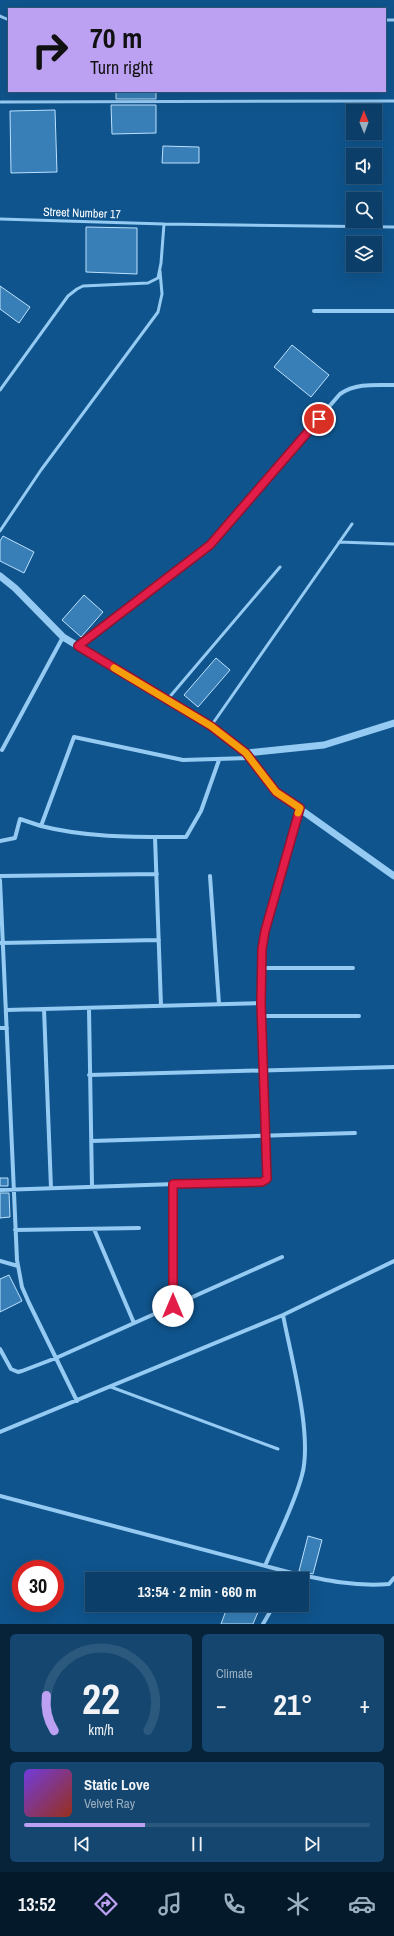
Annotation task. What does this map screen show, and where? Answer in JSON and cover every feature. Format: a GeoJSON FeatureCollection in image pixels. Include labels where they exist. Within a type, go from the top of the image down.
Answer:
{"type":"FeatureCollection","features":[{"type":"Feature","properties":{"kind":"street"},"geometry":{"type":"LineString","coordinates":[[314,310],[394,311]]}},
{"type":"Feature","properties":{"kind":"street"},"geometry":{"type":"LineString","coordinates":[[78,646],[210,545],[340,394],[347,389],[356,386],[394,385]]}},
{"type":"Feature","properties":{"kind":"street"},"geometry":{"type":"LineString","coordinates":[[0,576],[15,588],[63,637],[211,726],[248,756],[276,792],[394,876]]}},
{"type":"Feature","properties":{"kind":"street"},"geometry":{"type":"LineString","coordinates":[[2,750],[63,637]]}},
{"type":"Feature","properties":{"kind":"street"},"geometry":{"type":"LineString","coordinates":[[40,826],[74,737],[184,760],[219,760],[324,745],[394,723]]}},
{"type":"Feature","properties":{"kind":"street"},"geometry":{"type":"LineString","coordinates":[[0,841],[14,838],[20,819],[60,831],[108,837],[186,837],[201,811],[219,760]]}},
{"type":"Feature","properties":{"kind":"street"},"geometry":{"type":"LineString","coordinates":[[0,1190],[92,1186],[265,1182],[268,1176],[261,1016],[261,968],[265,931],[300,808]]}},
{"type":"Feature","properties":{"kind":"street"},"geometry":{"type":"LineString","coordinates":[[155,837],[161,1006]]}},
{"type":"Feature","properties":{"kind":"street"},"geometry":{"type":"LineString","coordinates":[[0,876],[157,874]]}},
{"type":"Feature","properties":{"kind":"street"},"geometry":{"type":"LineString","coordinates":[[210,876],[219,1004]]}},
{"type":"Feature","properties":{"kind":"street"},"geometry":{"type":"LineString","coordinates":[[0,880],[15,1230],[18,1266],[22,1287],[77,1401]]}},
{"type":"Feature","properties":{"kind":"street"},"geometry":{"type":"LineString","coordinates":[[2,943],[159,940]]}},
{"type":"Feature","properties":{"kind":"street"},"geometry":{"type":"LineString","coordinates":[[261,968],[353,968]]}},
{"type":"Feature","properties":{"kind":"street"},"geometry":{"type":"LineString","coordinates":[[6,1010],[88,1009],[261,1003]]}},
{"type":"Feature","properties":{"kind":"street"},"geometry":{"type":"LineString","coordinates":[[44,1009],[51,1188]]}},
{"type":"Feature","properties":{"kind":"street"},"geometry":{"type":"LineString","coordinates":[[88,1009],[92,1186]]}},
{"type":"Feature","properties":{"kind":"street"},"geometry":{"type":"LineString","coordinates":[[261,1016],[359,1016]]}},
{"type":"Feature","properties":{"kind":"street"},"geometry":{"type":"LineString","coordinates":[[0,1028],[7,1028]]}},
{"type":"Feature","properties":{"kind":"street"},"geometry":{"type":"LineString","coordinates":[[89,1075],[264,1069],[394,1067]]}},
{"type":"Feature","properties":{"kind":"street"},"geometry":{"type":"LineString","coordinates":[[91,1141],[355,1132]]}},
{"type":"Feature","properties":{"kind":"street"},"geometry":{"type":"LineString","coordinates":[[173,1184],[173,1306]]}},
{"type":"Feature","properties":{"kind":"street"},"geometry":{"type":"LineString","coordinates":[[15,1230],[139,1228]]}},
{"type":"Feature","properties":{"kind":"street"},"geometry":{"type":"LineString","coordinates":[[94,1229],[134,1323]]}},
{"type":"Feature","properties":{"kind":"street"},"geometry":{"type":"LineString","coordinates":[[0,1349],[11,1369],[18,1372],[56,1358],[282,1257]]}},
{"type":"Feature","properties":{"kind":"street"},"geometry":{"type":"LineString","coordinates":[[0,1261],[18,1266]]}},
{"type":"Feature","properties":{"kind":"street"},"geometry":{"type":"LineString","coordinates":[[0,1432],[283,1315],[394,1261]]}},
{"type":"Feature","properties":{"kind":"street"},"geometry":{"type":"LineString","coordinates":[[265,1566],[297,1491],[304,1462],[304,1435],[283,1315]]}},
{"type":"Feature","properties":{"kind":"street"},"geometry":{"type":"LineString","coordinates":[[0,1496],[288,1572]]}},
{"type":"Feature","properties":{"kind":"street"},"geometry":{"type":"LineString","coordinates":[[309,1577],[332,1582],[377,1584],[392,1584],[394,1578]]}},
{"type":"Feature","properties":{"kind":"street"},"geometry":{"type":"LineString","coordinates":[[263,1624],[270,1612]]}},
{"type":"Feature","properties":{"kind":"lane"},"geometry":{"type":"LineString","coordinates":[[1,102],[394,101]]}},
{"type":"Feature","properties":{"kind":"lane","name":"Street Number 17"},"geometry":{"type":"LineString","coordinates":[[0,219],[164,224],[394,227]]}},
{"type":"Feature","properties":{"kind":"lane"},"geometry":{"type":"LineString","coordinates":[[0,531],[41,470],[158,312],[162,294],[160,271],[164,224]]}},
{"type":"Feature","properties":{"kind":"lane"},"geometry":{"type":"LineString","coordinates":[[0,390],[68,296],[77,289],[83,286],[148,284],[158,278],[160,271]]}},
{"type":"Feature","properties":{"kind":"lane"},"geometry":{"type":"LineString","coordinates":[[211,726],[352,524]]}},
{"type":"Feature","properties":{"kind":"lane"},"geometry":{"type":"LineString","coordinates":[[338,542],[394,544]]}},
{"type":"Feature","properties":{"kind":"lane"},"geometry":{"type":"LineString","coordinates":[[167,700],[280,567]]}},
{"type":"Feature","properties":{"kind":"lane"},"geometry":{"type":"LineString","coordinates":[[111,1387],[278,1449]]}},
{"type":"Feature","properties":{"kind":"building"},"geometry":{"type":"Polygon","coordinates":[[[116,92],[156,92],[156,99],[116,99],[116,92]]]}},
{"type":"Feature","properties":{"kind":"building"},"geometry":{"type":"Polygon","coordinates":[[[111,105],[156,105],[156,133],[112,134],[111,105]]]}},
{"type":"Feature","properties":{"kind":"building"},"geometry":{"type":"Polygon","coordinates":[[[55,110],[57,172],[11,173],[10,111],[55,110]]]}},
{"type":"Feature","properties":{"kind":"building"},"geometry":{"type":"Polygon","coordinates":[[[163,146],[199,147],[199,163],[162,163],[163,146]]]}},
{"type":"Feature","properties":{"kind":"building"},"geometry":{"type":"Polygon","coordinates":[[[86,227],[137,228],[137,274],[86,272],[86,227]]]}},
{"type":"Feature","properties":{"kind":"building"},"geometry":{"type":"Polygon","coordinates":[[[0,286],[30,307],[19,323],[0,309],[0,286]]]}},
{"type":"Feature","properties":{"kind":"building"},"geometry":{"type":"Polygon","coordinates":[[[292,345],[329,375],[311,397],[274,367],[292,345]]]}},
{"type":"Feature","properties":{"kind":"building"},"geometry":{"type":"Polygon","coordinates":[[[3,536],[34,552],[24,573],[0,561],[0,541],[3,536]]]}},
{"type":"Feature","properties":{"kind":"building"},"geometry":{"type":"Polygon","coordinates":[[[84,595],[103,612],[81,637],[62,620],[84,595]]]}},
{"type":"Feature","properties":{"kind":"building"},"geometry":{"type":"Polygon","coordinates":[[[216,658],[230,670],[198,707],[184,695],[216,658]]]}},
{"type":"Feature","properties":{"kind":"building"},"geometry":{"type":"Polygon","coordinates":[[[0,1178],[8,1178],[8,1186],[0,1186],[0,1178]]]}},
{"type":"Feature","properties":{"kind":"building"},"geometry":{"type":"Polygon","coordinates":[[[0,1193],[9,1193],[10,1217],[0,1218],[0,1193]]]}},
{"type":"Feature","properties":{"kind":"building"},"geometry":{"type":"Polygon","coordinates":[[[9,1275],[22,1301],[0,1312],[0,1279],[9,1275]]]}},
{"type":"Feature","properties":{"kind":"building"},"geometry":{"type":"Polygon","coordinates":[[[308,1536],[322,1540],[313,1574],[299,1571],[308,1536]]]}},
{"type":"Feature","properties":{"kind":"building"},"geometry":{"type":"Polygon","coordinates":[[[225,1612],[258,1612],[253,1624],[221,1624],[225,1612]]]}},
{"type":"Feature","properties":{"kind":"slow traffic"},"geometry":{"type":"LineString","coordinates":[[114,668],[211,726],[246,753],[276,792],[300,808],[298,813]]}},
{"type":"Feature","properties":{"kind":"route"},"geometry":{"type":"LineString","coordinates":[[173,1306],[173,1184],[265,1182],[268,1176],[261,1003],[262,949],[265,931],[300,808],[276,792],[246,753],[211,726],[78,646],[118,617],[210,545],[319,419]]}}]}
